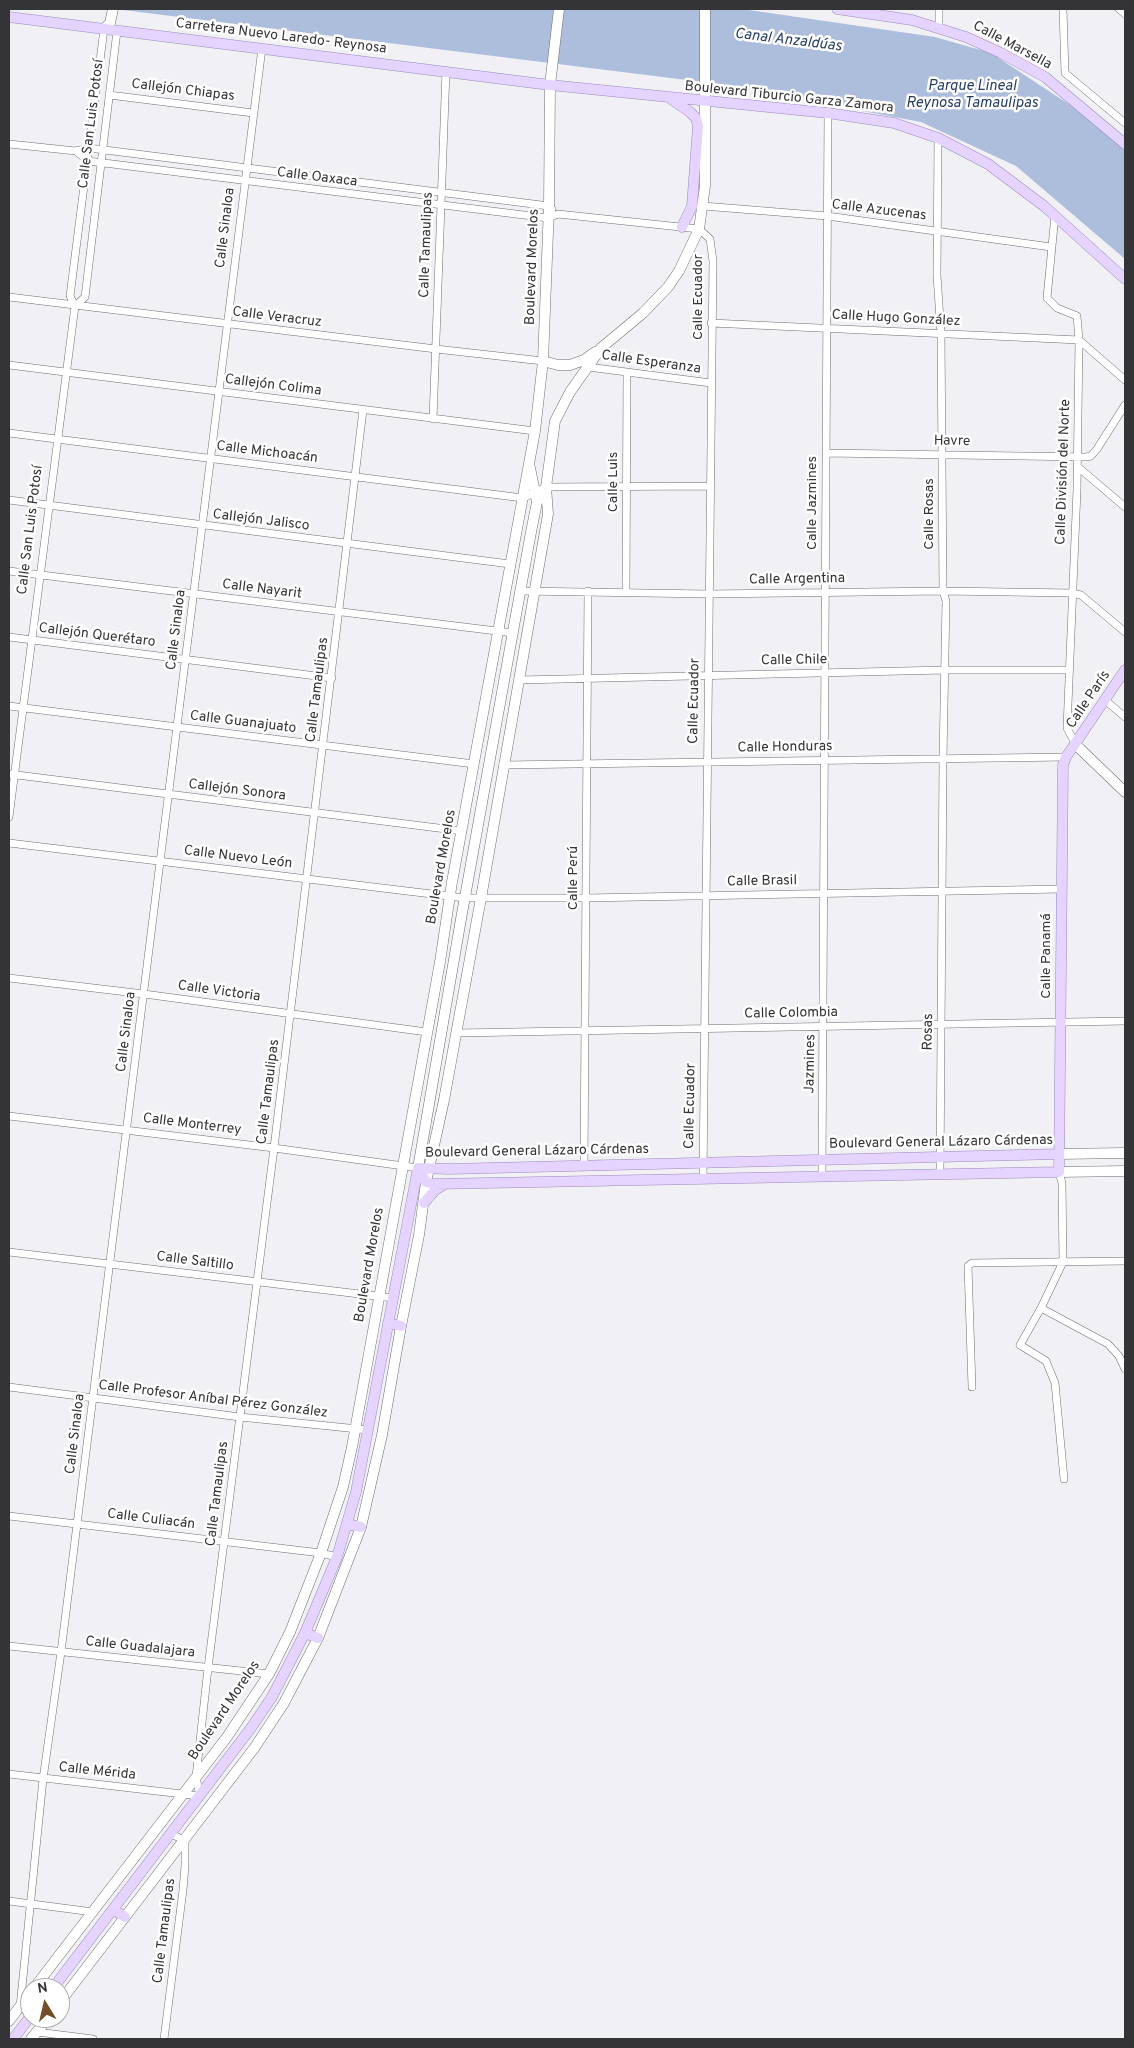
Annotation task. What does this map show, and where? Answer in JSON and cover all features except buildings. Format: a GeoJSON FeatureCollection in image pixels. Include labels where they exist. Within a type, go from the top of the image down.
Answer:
{"type":"FeatureCollection","features":[{"type":"Feature","properties":{"kind":"main road","name":"Calle Marsella"},"geometry":{"type":"LineString","coordinates":[[837,9],[892,16],[966,36],[1045,77],[1125,144]]}},
{"type":"Feature","properties":{"kind":"main road","name":"Carretera Nuevo Laredo- Reynosa"},"geometry":{"type":"LineString","coordinates":[[9,17],[111,22],[262,48],[550,85]]}},
{"type":"Feature","properties":{"kind":"main road","name":"Boulevard Tiburcio Garza Zamora"},"geometry":{"type":"LineString","coordinates":[[550,85],[828,113],[894,123],[938,138],[988,164],[1055,215],[1125,279]]}},
{"type":"Feature","properties":{"kind":"main road"},"geometry":{"type":"LineString","coordinates":[[670,98],[690,112],[696,118],[698,126],[692,206],[682,227]]}},
{"type":"Feature","properties":{"kind":"main road","name":"Calle París"},"geometry":{"type":"LineString","coordinates":[[1076,745],[1125,670]]}},
{"type":"Feature","properties":{"kind":"main road"},"geometry":{"type":"LineString","coordinates":[[1066,757],[1076,745]]}},
{"type":"Feature","properties":{"kind":"main road","name":"Calle Panamá"},"geometry":{"type":"LineString","coordinates":[[1058,1172],[1062,775],[1066,757]]}},
{"type":"Feature","properties":{"kind":"main road","name":"Boulevard General Lázaro Cárdenas"},"geometry":{"type":"LineString","coordinates":[[418,1168],[1059,1154]]}},
{"type":"Feature","properties":{"kind":"main road"},"geometry":{"type":"LineString","coordinates":[[546,1182],[549,1173],[575,1170],[582,1165]]}},
{"type":"Feature","properties":{"kind":"main road","name":"Boulevard General Lázaro Cárdenas"},"geometry":{"type":"LineString","coordinates":[[418,1168],[426,1182],[447,1184],[1058,1172]]}},
{"type":"Feature","properties":{"kind":"main road","name":"Boulevard Morelos"},"geometry":{"type":"LineString","coordinates":[[61,1978],[236,1750],[272,1697],[305,1633],[337,1557],[356,1492],[418,1168]]}},
{"type":"Feature","properties":{"kind":"main road"},"geometry":{"type":"LineString","coordinates":[[424,1203],[435,1190],[447,1184]]}},
{"type":"Feature","properties":{"kind":"main road"},"geometry":{"type":"LineString","coordinates":[[388,1323],[401,1326]]}},
{"type":"Feature","properties":{"kind":"main road"},"geometry":{"type":"LineString","coordinates":[[347,1524],[360,1527]]}},
{"type":"Feature","properties":{"kind":"main road"},"geometry":{"type":"LineString","coordinates":[[305,1633],[318,1638]]}},
{"type":"Feature","properties":{"kind":"main road"},"geometry":{"type":"LineString","coordinates":[[114,1910],[125,1917]]}},
{"type":"Feature","properties":{"kind":"main road"},"geometry":{"type":"LineString","coordinates":[[13,2039],[22,2028]]}},
{"type":"Feature","properties":{"kind":"street","name":"Boulevard Morelos"},"geometry":{"type":"LineString","coordinates":[[42,1978],[228,1737],[269,1674],[290,1632],[321,1553],[342,1486],[427,1032],[535,431],[543,361],[553,216],[549,206],[550,85],[559,9]]}},
{"type":"Feature","properties":{"kind":"street","name":"Boulevard Morelos"},"geometry":{"type":"LineString","coordinates":[[70,1989],[255,1747],[284,1703],[318,1638],[360,1527],[382,1435],[419,1235],[426,1182],[431,1169],[457,1033],[503,765],[520,680],[548,514],[546,487],[555,421],[570,392],[601,348],[643,313],[668,287],[683,263],[699,230],[705,186],[705,9]]}},
{"type":"Feature","properties":{"kind":"street"},"geometry":{"type":"LineString","coordinates":[[939,9],[939,28]]}},
{"type":"Feature","properties":{"kind":"street"},"geometry":{"type":"LineString","coordinates":[[1063,9],[1065,73],[1125,123]]}},
{"type":"Feature","properties":{"kind":"street"},"geometry":{"type":"LineString","coordinates":[[1119,9],[1125,14]]}},
{"type":"Feature","properties":{"kind":"street","name":"Calle San Luis Potosí"},"geometry":{"type":"LineString","coordinates":[[75,306],[85,297],[109,94],[111,22]]}},
{"type":"Feature","properties":{"kind":"street","name":"Calle San Luis Potosí"},"geometry":{"type":"LineString","coordinates":[[9,817],[11,775],[22,708],[75,306],[70,296],[89,148],[111,22]]}},
{"type":"Feature","properties":{"kind":"street","name":"Calle Sinaloa"},"geometry":{"type":"LineString","coordinates":[[23,1978],[43,1779],[110,1265],[262,48]]}},
{"type":"Feature","properties":{"kind":"street","name":"Calle Tamaulipas"},"geometry":{"type":"LineString","coordinates":[[433,419],[446,71]]}},
{"type":"Feature","properties":{"kind":"street","name":"Callejón Chiapas"},"geometry":{"type":"LineString","coordinates":[[109,94],[253,113]]}},
{"type":"Feature","properties":{"kind":"street","name":"Calle Jazmines"},"geometry":{"type":"LineString","coordinates":[[825,892],[828,113]]}},
{"type":"Feature","properties":{"kind":"street","name":"Calle Rosas"},"geometry":{"type":"LineString","coordinates":[[938,138],[937,275],[941,334],[943,591],[946,601],[943,758],[944,890]]}},
{"type":"Feature","properties":{"kind":"street","name":"Calle Oaxaca"},"geometry":{"type":"LineString","coordinates":[[9,144],[76,151],[89,148],[549,206]]}},
{"type":"Feature","properties":{"kind":"street"},"geometry":{"type":"LineString","coordinates":[[76,151],[88,161]]}},
{"type":"Feature","properties":{"kind":"street","name":"Calle Oaxaca"},"geometry":{"type":"LineString","coordinates":[[88,161],[441,205],[699,230]]}},
{"type":"Feature","properties":{"kind":"street","name":"Calle Azucenas"},"geometry":{"type":"LineString","coordinates":[[702,206],[827,216],[1052,247]]}},
{"type":"Feature","properties":{"kind":"street","name":"Calle División del Norte"},"geometry":{"type":"LineString","coordinates":[[1055,215],[1047,298],[1056,308],[1077,316],[1080,340],[1078,467],[1067,728],[1076,745]]}},
{"type":"Feature","properties":{"kind":"street","name":"Calle Ecuador"},"geometry":{"type":"LineString","coordinates":[[699,230],[710,239],[713,261],[710,383],[703,1179]]}},
{"type":"Feature","properties":{"kind":"street","name":"Calle Veracruz"},"geometry":{"type":"LineString","coordinates":[[9,297],[436,350],[543,361]]}},
{"type":"Feature","properties":{"kind":"street","name":"Calle Hugo González"},"geometry":{"type":"LineString","coordinates":[[711,323],[1080,340]]}},
{"type":"Feature","properties":{"kind":"street"},"geometry":{"type":"LineString","coordinates":[[1080,340],[1125,380]]}},
{"type":"Feature","properties":{"kind":"street"},"geometry":{"type":"LineString","coordinates":[[543,361],[558,365],[570,365],[584,360],[601,348]]}},
{"type":"Feature","properties":{"kind":"street","name":"Callejón Colima"},"geometry":{"type":"LineString","coordinates":[[9,364],[535,431]]}},
{"type":"Feature","properties":{"kind":"street","name":"Calle Esperanza"},"geometry":{"type":"LineString","coordinates":[[588,367],[710,383]]}},
{"type":"Feature","properties":{"kind":"street","name":"Calle Luis"},"geometry":{"type":"LineString","coordinates":[[626,591],[627,373]]}},
{"type":"Feature","properties":{"kind":"street"},"geometry":{"type":"LineString","coordinates":[[1078,456],[1091,456],[1125,405]]}},
{"type":"Feature","properties":{"kind":"street","name":"Calle Tamaulipas"},"geometry":{"type":"LineString","coordinates":[[200,1796],[196,1777],[208,1668],[291,1014],[363,410]]}},
{"type":"Feature","properties":{"kind":"street","name":"Calle Michoacán"},"geometry":{"type":"LineString","coordinates":[[9,433],[523,498]]}},
{"type":"Feature","properties":{"kind":"street","name":"Havre"},"geometry":{"type":"LineString","coordinates":[[826,453],[1078,456]]}},
{"type":"Feature","properties":{"kind":"street","name":"Boulevard Morelos"},"geometry":{"type":"LineString","coordinates":[[418,1168],[464,898],[537,502],[529,464]]}},
{"type":"Feature","properties":{"kind":"street"},"geometry":{"type":"LineString","coordinates":[[1078,467],[1125,507]]}},
{"type":"Feature","properties":{"kind":"street"},"geometry":{"type":"LineString","coordinates":[[523,498],[546,487],[710,486]]}},
{"type":"Feature","properties":{"kind":"street","name":"Boulevard Morelos"},"geometry":{"type":"LineString","coordinates":[[537,502],[546,487]]}},
{"type":"Feature","properties":{"kind":"street","name":"Callejón Jalisco"},"geometry":{"type":"LineString","coordinates":[[9,500],[510,564]]}},
{"type":"Feature","properties":{"kind":"street","name":"Calle Nayarit"},"geometry":{"type":"LineString","coordinates":[[9,571],[513,633]]}},
{"type":"Feature","properties":{"kind":"street","name":"Calle Argentina"},"geometry":{"type":"LineString","coordinates":[[521,591],[626,591],[708,594],[943,591],[1072,594]]}},
{"type":"Feature","properties":{"kind":"street","name":"Calle Perú"},"geometry":{"type":"LineString","coordinates":[[582,1165],[585,1031],[588,591]]}},
{"type":"Feature","properties":{"kind":"street"},"geometry":{"type":"LineString","coordinates":[[1072,594],[1081,595],[1125,632]]}},
{"type":"Feature","properties":{"kind":"street","name":"Callejón Querétaro"},"geometry":{"type":"LineString","coordinates":[[9,637],[332,678]]}},
{"type":"Feature","properties":{"kind":"street","name":"Calle Chile"},"geometry":{"type":"LineString","coordinates":[[520,680],[825,672],[1069,670]]}},
{"type":"Feature","properties":{"kind":"street"},"geometry":{"type":"LineString","coordinates":[[1106,701],[1125,717]]}},
{"type":"Feature","properties":{"kind":"street","name":"Calle Guanajuato"},"geometry":{"type":"LineString","coordinates":[[9,706],[474,764]]}},
{"type":"Feature","properties":{"kind":"street"},"geometry":{"type":"LineString","coordinates":[[1076,745],[1125,792]]}},
{"type":"Feature","properties":{"kind":"street","name":"Calle Honduras"},"geometry":{"type":"LineString","coordinates":[[503,765],[1066,757]]}},
{"type":"Feature","properties":{"kind":"street","name":"Callejón Sonora"},"geometry":{"type":"LineString","coordinates":[[11,775],[462,831]]}},
{"type":"Feature","properties":{"kind":"street","name":"Calle Nuevo León"},"geometry":{"type":"LineString","coordinates":[[9,843],[464,898]]}},
{"type":"Feature","properties":{"kind":"street","name":"Calle Brasil"},"geometry":{"type":"LineString","coordinates":[[464,898],[586,898],[1061,889]]}},
{"type":"Feature","properties":{"kind":"street","name":"Rosas"},"geometry":{"type":"LineString","coordinates":[[940,1174],[944,890]]}},
{"type":"Feature","properties":{"kind":"street","name":"Jazmines"},"geometry":{"type":"LineString","coordinates":[[822,1177],[825,892]]}},
{"type":"Feature","properties":{"kind":"street","name":"Calle Victoria"},"geometry":{"type":"LineString","coordinates":[[9,978],[427,1032]]}},
{"type":"Feature","properties":{"kind":"street","name":"Calle Colombia"},"geometry":{"type":"LineString","coordinates":[[457,1033],[1125,1021]]}},
{"type":"Feature","properties":{"kind":"street","name":"Calle Monterrey"},"geometry":{"type":"LineString","coordinates":[[9,1116],[274,1148],[418,1168]]}},
{"type":"Feature","properties":{"kind":"street","name":"Boulevard General Lázaro Cárdenas"},"geometry":{"type":"LineString","coordinates":[[1059,1154],[1125,1153]]}},
{"type":"Feature","properties":{"kind":"street"},"geometry":{"type":"LineString","coordinates":[[1064,1479],[1055,1383],[1046,1361],[1020,1345],[1064,1262],[1062,1183],[1058,1172],[1125,1171]]}},
{"type":"Feature","properties":{"kind":"street","name":"Calle Saltillo"},"geometry":{"type":"LineString","coordinates":[[9,1252],[394,1298]]}},
{"type":"Feature","properties":{"kind":"street"},"geometry":{"type":"LineString","coordinates":[[972,1387],[968,1266],[972,1263],[1125,1261]]}},
{"type":"Feature","properties":{"kind":"street"},"geometry":{"type":"LineString","coordinates":[[1041,1308],[1108,1344],[1119,1356],[1125,1369]]}},
{"type":"Feature","properties":{"kind":"street","name":"Calle Profesor Aníbal Pérez González"},"geometry":{"type":"LineString","coordinates":[[9,1387],[240,1417],[368,1430]]}},
{"type":"Feature","properties":{"kind":"street","name":"Calle Culiacán"},"geometry":{"type":"LineString","coordinates":[[9,1516],[321,1553],[337,1557]]}},
{"type":"Feature","properties":{"kind":"street","name":"Calle Guadalajara"},"geometry":{"type":"LineString","coordinates":[[9,1646],[269,1674]]}},
{"type":"Feature","properties":{"kind":"street","name":"Calle Mérida"},"geometry":{"type":"LineString","coordinates":[[9,1774],[200,1796]]}},
{"type":"Feature","properties":{"kind":"street"},"geometry":{"type":"LineString","coordinates":[[170,1834],[185,1840]]}},
{"type":"Feature","properties":{"kind":"street","name":"Calle Tamaulipas"},"geometry":{"type":"LineString","coordinates":[[164,2039],[183,1890],[185,1840]]}},
{"type":"Feature","properties":{"kind":"street"},"geometry":{"type":"LineString","coordinates":[[9,1901],[93,1912]]}},
{"type":"Feature","properties":{"kind":"street"},"geometry":{"type":"LineString","coordinates":[[9,2021],[20,2007]]}},
{"type":"Feature","properties":{"kind":"street"},"geometry":{"type":"LineString","coordinates":[[34,2036],[93,2039]]}},
{"type":"Feature","properties":{"kind":"water","name":"Parque Lineal Reynosa Tamaulipas"},"geometry":{"type":"Polygon","coordinates":[[[115,9],[742,9],[935,37],[991,53],[1073,107],[1125,150],[1125,259],[1016,166],[921,122],[719,84],[115,9]]]}},
{"type":"Feature","properties":{"kind":"water label","name":"Canal Anzaldúas"},"geometry":{"type":"Point","coordinates":[788,41]}}]}
